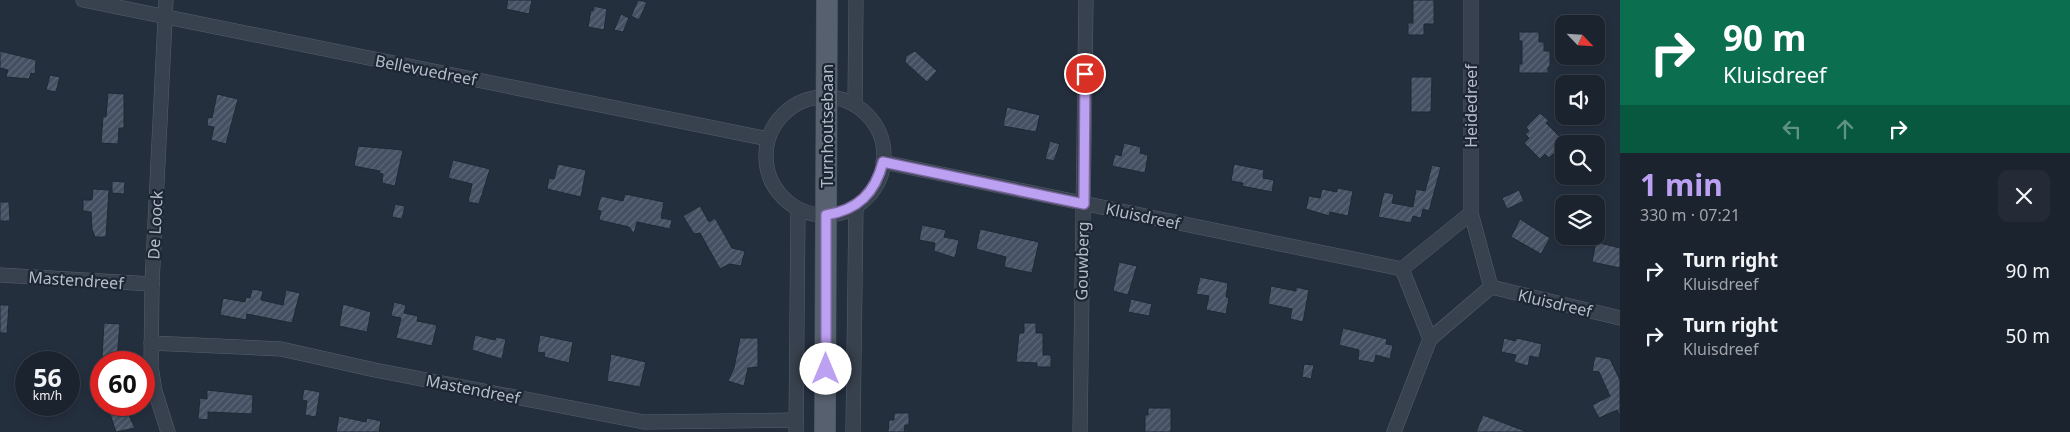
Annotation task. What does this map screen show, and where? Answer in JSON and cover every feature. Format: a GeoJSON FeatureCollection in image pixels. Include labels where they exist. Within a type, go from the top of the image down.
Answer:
{"type":"FeatureCollection","features":[{"type":"Feature","properties":{"kind":"main road","name":"Turnhoutsebaan"},"geometry":{"type":"LineString","coordinates":[[825,432],[827,0]]}},
{"type":"Feature","properties":{"kind":"street","name":"Bellevuedreef"},"geometry":{"type":"LineString","coordinates":[[83,0],[768,139]]}},
{"type":"Feature","properties":{"kind":"street","name":"De Loock"},"geometry":{"type":"LineString","coordinates":[[166,0],[152,284],[151,368],[155,391],[168,432]]}},
{"type":"Feature","properties":{"kind":"street","name":"Turnhoutsebaan"},"geometry":{"type":"LineString","coordinates":[[855,105],[856,0]]}},
{"type":"Feature","properties":{"kind":"street","name":"Gouwberg"},"geometry":{"type":"LineString","coordinates":[[1080,432],[1081,233],[1084,204],[1086,0]]}},
{"type":"Feature","properties":{"kind":"street","name":"Heidedreef"},"geometry":{"type":"LineString","coordinates":[[1471,0],[1471,213],[1491,287]]}},
{"type":"Feature","properties":{"kind":"street"},"geometry":{"type":"LineString","coordinates":[[812,98],[842,99],[855,105],[868,116],[877,129],[883,145],[883,162],[879,179],[869,194],[856,206],[841,212],[826,215],[798,209],[785,200],[772,182],[766,161],[768,139],[779,119],[797,104],[812,98]]}},
{"type":"Feature","properties":{"kind":"street","name":"Kluisdreef"},"geometry":{"type":"LineString","coordinates":[[883,162],[1402,269]]}},
{"type":"Feature","properties":{"kind":"street"},"geometry":{"type":"LineString","coordinates":[[854,432],[856,206]]}},
{"type":"Feature","properties":{"kind":"street"},"geometry":{"type":"LineString","coordinates":[[796,426],[798,209]]}},
{"type":"Feature","properties":{"kind":"street"},"geometry":{"type":"LineString","coordinates":[[1430,339],[1402,269],[1471,213]]}},
{"type":"Feature","properties":{"kind":"street","name":"Mastendreef"},"geometry":{"type":"LineString","coordinates":[[0,275],[152,284]]}},
{"type":"Feature","properties":{"kind":"street"},"geometry":{"type":"LineString","coordinates":[[1394,432],[1430,339],[1491,287]]}},
{"type":"Feature","properties":{"kind":"street","name":"Kluisdreef"},"geometry":{"type":"LineString","coordinates":[[1491,287],[1620,318]]}},
{"type":"Feature","properties":{"kind":"street","name":"Mastendreef"},"geometry":{"type":"LineString","coordinates":[[151,343],[281,350],[644,422],[796,426]]}},
{"type":"Feature","properties":{"kind":"building"},"geometry":{"type":"Polygon","coordinates":[[[508,0],[532,0],[529,14],[506,9],[508,0]]]}},
{"type":"Feature","properties":{"kind":"building"},"geometry":{"type":"Polygon","coordinates":[[[638,0],[647,2],[639,20],[631,16],[638,0]]]}},
{"type":"Feature","properties":{"kind":"building"},"geometry":{"type":"Polygon","coordinates":[[[1413,0],[1434,0],[1434,24],[1424,24],[1424,35],[1408,35],[1408,23],[1413,23],[1413,0]]]}},
{"type":"Feature","properties":{"kind":"building"},"geometry":{"type":"Polygon","coordinates":[[[594,6],[607,9],[604,30],[588,27],[591,10],[593,11],[594,6]]]}},
{"type":"Feature","properties":{"kind":"building"},"geometry":{"type":"Polygon","coordinates":[[[621,14],[629,18],[623,32],[614,30],[621,14]]]}},
{"type":"Feature","properties":{"kind":"building"},"geometry":{"type":"Polygon","coordinates":[[[1519,32],[1539,32],[1539,42],[1544,42],[1544,51],[1550,51],[1548,73],[1519,73],[1519,64],[1522,64],[1522,41],[1519,41],[1519,32]]]}},
{"type":"Feature","properties":{"kind":"building"},"geometry":{"type":"Polygon","coordinates":[[[0,51],[36,60],[35,74],[31,73],[29,79],[6,77],[8,70],[0,68],[0,51]]]}},
{"type":"Feature","properties":{"kind":"building"},"geometry":{"type":"Polygon","coordinates":[[[915,51],[937,71],[927,82],[905,62],[906,56],[915,51]]]}},
{"type":"Feature","properties":{"kind":"building"},"geometry":{"type":"Polygon","coordinates":[[[50,75],[60,77],[56,92],[46,90],[50,75]]]}},
{"type":"Feature","properties":{"kind":"building"},"geometry":{"type":"Polygon","coordinates":[[[1411,77],[1432,77],[1431,112],[1411,112],[1411,77]]]}},
{"type":"Feature","properties":{"kind":"building"},"geometry":{"type":"Polygon","coordinates":[[[108,93],[124,94],[124,128],[119,128],[118,144],[101,143],[103,116],[106,117],[108,93]]]}},
{"type":"Feature","properties":{"kind":"building"},"geometry":{"type":"Polygon","coordinates":[[[217,94],[238,99],[226,144],[211,140],[214,127],[207,126],[208,117],[212,118],[217,94]]]}},
{"type":"Feature","properties":{"kind":"building"},"geometry":{"type":"Polygon","coordinates":[[[1007,107],[1040,115],[1036,132],[1003,126],[1007,107]]]}},
{"type":"Feature","properties":{"kind":"building"},"geometry":{"type":"Polygon","coordinates":[[[1540,113],[1549,121],[1546,123],[1558,135],[1555,135],[1555,156],[1553,154],[1549,158],[1545,154],[1540,159],[1524,143],[1529,138],[1525,134],[1529,131],[1526,127],[1540,113]]]}},
{"type":"Feature","properties":{"kind":"building"},"geometry":{"type":"Polygon","coordinates":[[[1050,141],[1060,144],[1054,161],[1045,159],[1050,141]]]}},
{"type":"Feature","properties":{"kind":"building"},"geometry":{"type":"Polygon","coordinates":[[[1124,143],[1141,147],[1140,153],[1148,155],[1145,173],[1112,166],[1115,154],[1121,156],[1124,143]]]}},
{"type":"Feature","properties":{"kind":"building"},"geometry":{"type":"Polygon","coordinates":[[[358,146],[403,150],[395,186],[382,183],[383,174],[379,173],[380,171],[354,166],[358,146]]]}},
{"type":"Feature","properties":{"kind":"building"},"geometry":{"type":"Polygon","coordinates":[[[453,160],[490,169],[479,204],[468,202],[472,184],[448,178],[453,160]]]}},
{"type":"Feature","properties":{"kind":"building"},"geometry":{"type":"Polygon","coordinates":[[[558,164],[586,170],[581,197],[547,189],[549,178],[554,179],[558,164]]]}},
{"type":"Feature","properties":{"kind":"building"},"geometry":{"type":"Polygon","coordinates":[[[1234,164],[1264,170],[1263,178],[1274,180],[1272,192],[1242,186],[1243,183],[1231,181],[1234,164]]]}},
{"type":"Feature","properties":{"kind":"building"},"geometry":{"type":"Polygon","coordinates":[[[1432,165],[1441,167],[1429,211],[1423,209],[1421,218],[1413,216],[1411,223],[1378,217],[1384,192],[1394,194],[1392,203],[1413,207],[1416,189],[1425,191],[1432,165]]]}},
{"type":"Feature","properties":{"kind":"building"},"geometry":{"type":"Polygon","coordinates":[[[112,181],[125,182],[124,194],[112,193],[112,181]]]}},
{"type":"Feature","properties":{"kind":"building"},"geometry":{"type":"Polygon","coordinates":[[[1337,188],[1353,191],[1348,216],[1330,212],[1329,216],[1306,209],[1309,196],[1320,198],[1322,189],[1337,192],[1337,188]]]}},
{"type":"Feature","properties":{"kind":"building"},"geometry":{"type":"Polygon","coordinates":[[[93,189],[109,190],[106,237],[95,237],[92,229],[91,212],[83,211],[83,200],[92,200],[93,189]]]}},
{"type":"Feature","properties":{"kind":"building"},"geometry":{"type":"Polygon","coordinates":[[[1519,190],[1524,201],[1507,209],[1502,198],[1519,190]]]}},
{"type":"Feature","properties":{"kind":"building"},"geometry":{"type":"Polygon","coordinates":[[[625,194],[664,202],[661,218],[672,220],[670,229],[637,222],[634,234],[629,227],[599,220],[601,211],[597,210],[601,196],[623,201],[625,194]]]}},
{"type":"Feature","properties":{"kind":"building"},"geometry":{"type":"Polygon","coordinates":[[[0,202],[9,202],[10,221],[0,221],[0,202]]]}},
{"type":"Feature","properties":{"kind":"building"},"geometry":{"type":"Polygon","coordinates":[[[395,204],[405,206],[402,219],[392,217],[395,204]]]}},
{"type":"Feature","properties":{"kind":"building"},"geometry":{"type":"Polygon","coordinates":[[[700,206],[709,222],[715,218],[732,248],[745,251],[741,266],[729,264],[720,269],[700,233],[694,234],[683,216],[700,206]]]}},
{"type":"Feature","properties":{"kind":"building"},"geometry":{"type":"Polygon","coordinates":[[[1520,219],[1550,238],[1541,254],[1511,237],[1520,219]]]}},
{"type":"Feature","properties":{"kind":"building"},"geometry":{"type":"Polygon","coordinates":[[[922,225],[946,230],[944,237],[959,240],[955,258],[934,251],[935,243],[919,240],[922,225]]]}},
{"type":"Feature","properties":{"kind":"building"},"geometry":{"type":"Polygon","coordinates":[[[980,229],[1039,242],[1032,273],[1004,267],[1006,257],[976,249],[980,229]]]}},
{"type":"Feature","properties":{"kind":"building"},"geometry":{"type":"Polygon","coordinates":[[[1605,244],[1620,248],[1620,268],[1592,262],[1595,245],[1605,244]]]}},
{"type":"Feature","properties":{"kind":"building"},"geometry":{"type":"Polygon","coordinates":[[[1119,262],[1137,266],[1128,295],[1113,291],[1119,262]]]}},
{"type":"Feature","properties":{"kind":"building"},"geometry":{"type":"Polygon","coordinates":[[[1200,277],[1228,283],[1226,297],[1229,298],[1226,314],[1206,310],[1209,296],[1196,294],[1200,277]]]}},
{"type":"Feature","properties":{"kind":"building"},"geometry":{"type":"Polygon","coordinates":[[[1271,286],[1296,291],[1296,287],[1309,290],[1303,322],[1290,319],[1292,309],[1268,304],[1271,286]]]}},
{"type":"Feature","properties":{"kind":"building"},"geometry":{"type":"Polygon","coordinates":[[[252,289],[263,291],[261,300],[283,305],[286,290],[300,293],[292,323],[247,314],[246,320],[220,315],[223,298],[245,302],[246,297],[250,298],[252,289]]]}},
{"type":"Feature","properties":{"kind":"building"},"geometry":{"type":"Polygon","coordinates":[[[1131,299],[1152,304],[1149,316],[1128,312],[1131,299]]]}},
{"type":"Feature","properties":{"kind":"building"},"geometry":{"type":"Polygon","coordinates":[[[394,302],[406,305],[404,313],[418,316],[417,321],[437,325],[432,346],[396,338],[401,318],[391,316],[394,302]]]}},
{"type":"Feature","properties":{"kind":"building"},"geometry":{"type":"Polygon","coordinates":[[[343,304],[371,312],[367,332],[339,326],[343,304]]]}},
{"type":"Feature","properties":{"kind":"building"},"geometry":{"type":"Polygon","coordinates":[[[0,305],[9,305],[7,333],[0,333],[0,305]]]}},
{"type":"Feature","properties":{"kind":"building"},"geometry":{"type":"Polygon","coordinates":[[[104,323],[120,324],[118,351],[102,351],[104,323]]]}},
{"type":"Feature","properties":{"kind":"building"},"geometry":{"type":"Polygon","coordinates":[[[1024,323],[1036,323],[1036,333],[1043,333],[1043,355],[1051,355],[1051,367],[1037,367],[1037,363],[1016,362],[1019,333],[1024,333],[1024,323]]]}},
{"type":"Feature","properties":{"kind":"building"},"geometry":{"type":"Polygon","coordinates":[[[1343,328],[1387,339],[1386,344],[1393,345],[1390,359],[1376,355],[1374,363],[1358,360],[1359,350],[1339,345],[1343,328]]]}},
{"type":"Feature","properties":{"kind":"building"},"geometry":{"type":"Polygon","coordinates":[[[475,335],[495,340],[496,337],[506,339],[502,359],[472,350],[475,335]]]}},
{"type":"Feature","properties":{"kind":"building"},"geometry":{"type":"Polygon","coordinates":[[[540,335],[573,342],[569,363],[544,357],[545,353],[537,352],[540,335]]]}},
{"type":"Feature","properties":{"kind":"building"},"geometry":{"type":"Polygon","coordinates":[[[740,338],[758,338],[758,367],[748,368],[744,386],[728,381],[734,368],[740,338]]]}},
{"type":"Feature","properties":{"kind":"building"},"geometry":{"type":"Polygon","coordinates":[[[1504,338],[1515,341],[1517,338],[1542,344],[1539,358],[1530,356],[1528,366],[1514,362],[1516,355],[1501,352],[1504,338]]]}},
{"type":"Feature","properties":{"kind":"building"},"geometry":{"type":"Polygon","coordinates":[[[611,354],[646,362],[640,387],[607,381],[611,354]]]}},
{"type":"Feature","properties":{"kind":"building"},"geometry":{"type":"Polygon","coordinates":[[[1595,356],[1610,359],[1620,380],[1620,416],[1617,410],[1599,418],[1592,405],[1610,396],[1599,372],[1592,371],[1595,356]]]}},
{"type":"Feature","properties":{"kind":"building"},"geometry":{"type":"Polygon","coordinates":[[[1304,364],[1314,365],[1311,379],[1302,377],[1304,364]]]}},
{"type":"Feature","properties":{"kind":"building"},"geometry":{"type":"Polygon","coordinates":[[[304,389],[320,392],[316,417],[305,415],[307,401],[302,400],[304,389]]]}},
{"type":"Feature","properties":{"kind":"building"},"geometry":{"type":"Polygon","coordinates":[[[207,390],[253,395],[252,414],[208,412],[208,420],[198,419],[200,398],[207,399],[207,390]]]}},
{"type":"Feature","properties":{"kind":"building"},"geometry":{"type":"Polygon","coordinates":[[[1148,408],[1171,408],[1171,432],[1145,432],[1145,415],[1148,415],[1148,408]]]}},
{"type":"Feature","properties":{"kind":"building"},"geometry":{"type":"Polygon","coordinates":[[[894,413],[909,413],[909,425],[905,425],[904,432],[888,432],[889,420],[894,420],[894,413]]]}},
{"type":"Feature","properties":{"kind":"building"},"geometry":{"type":"Polygon","coordinates":[[[1483,415],[1525,431],[1525,432],[1476,432],[1483,415]]]}},
{"type":"Feature","properties":{"kind":"building"},"geometry":{"type":"Polygon","coordinates":[[[111,416],[129,416],[135,428],[116,432],[111,416]]]}},
{"type":"Feature","properties":{"kind":"building"},"geometry":{"type":"Polygon","coordinates":[[[339,416],[366,422],[367,418],[381,421],[379,432],[336,432],[339,416]]]}},
{"type":"Feature","properties":{"kind":"route"},"geometry":{"type":"LineString","coordinates":[[826,369],[826,215],[856,206],[869,194],[879,179],[883,162],[1084,204],[1085,74]]}}]}
